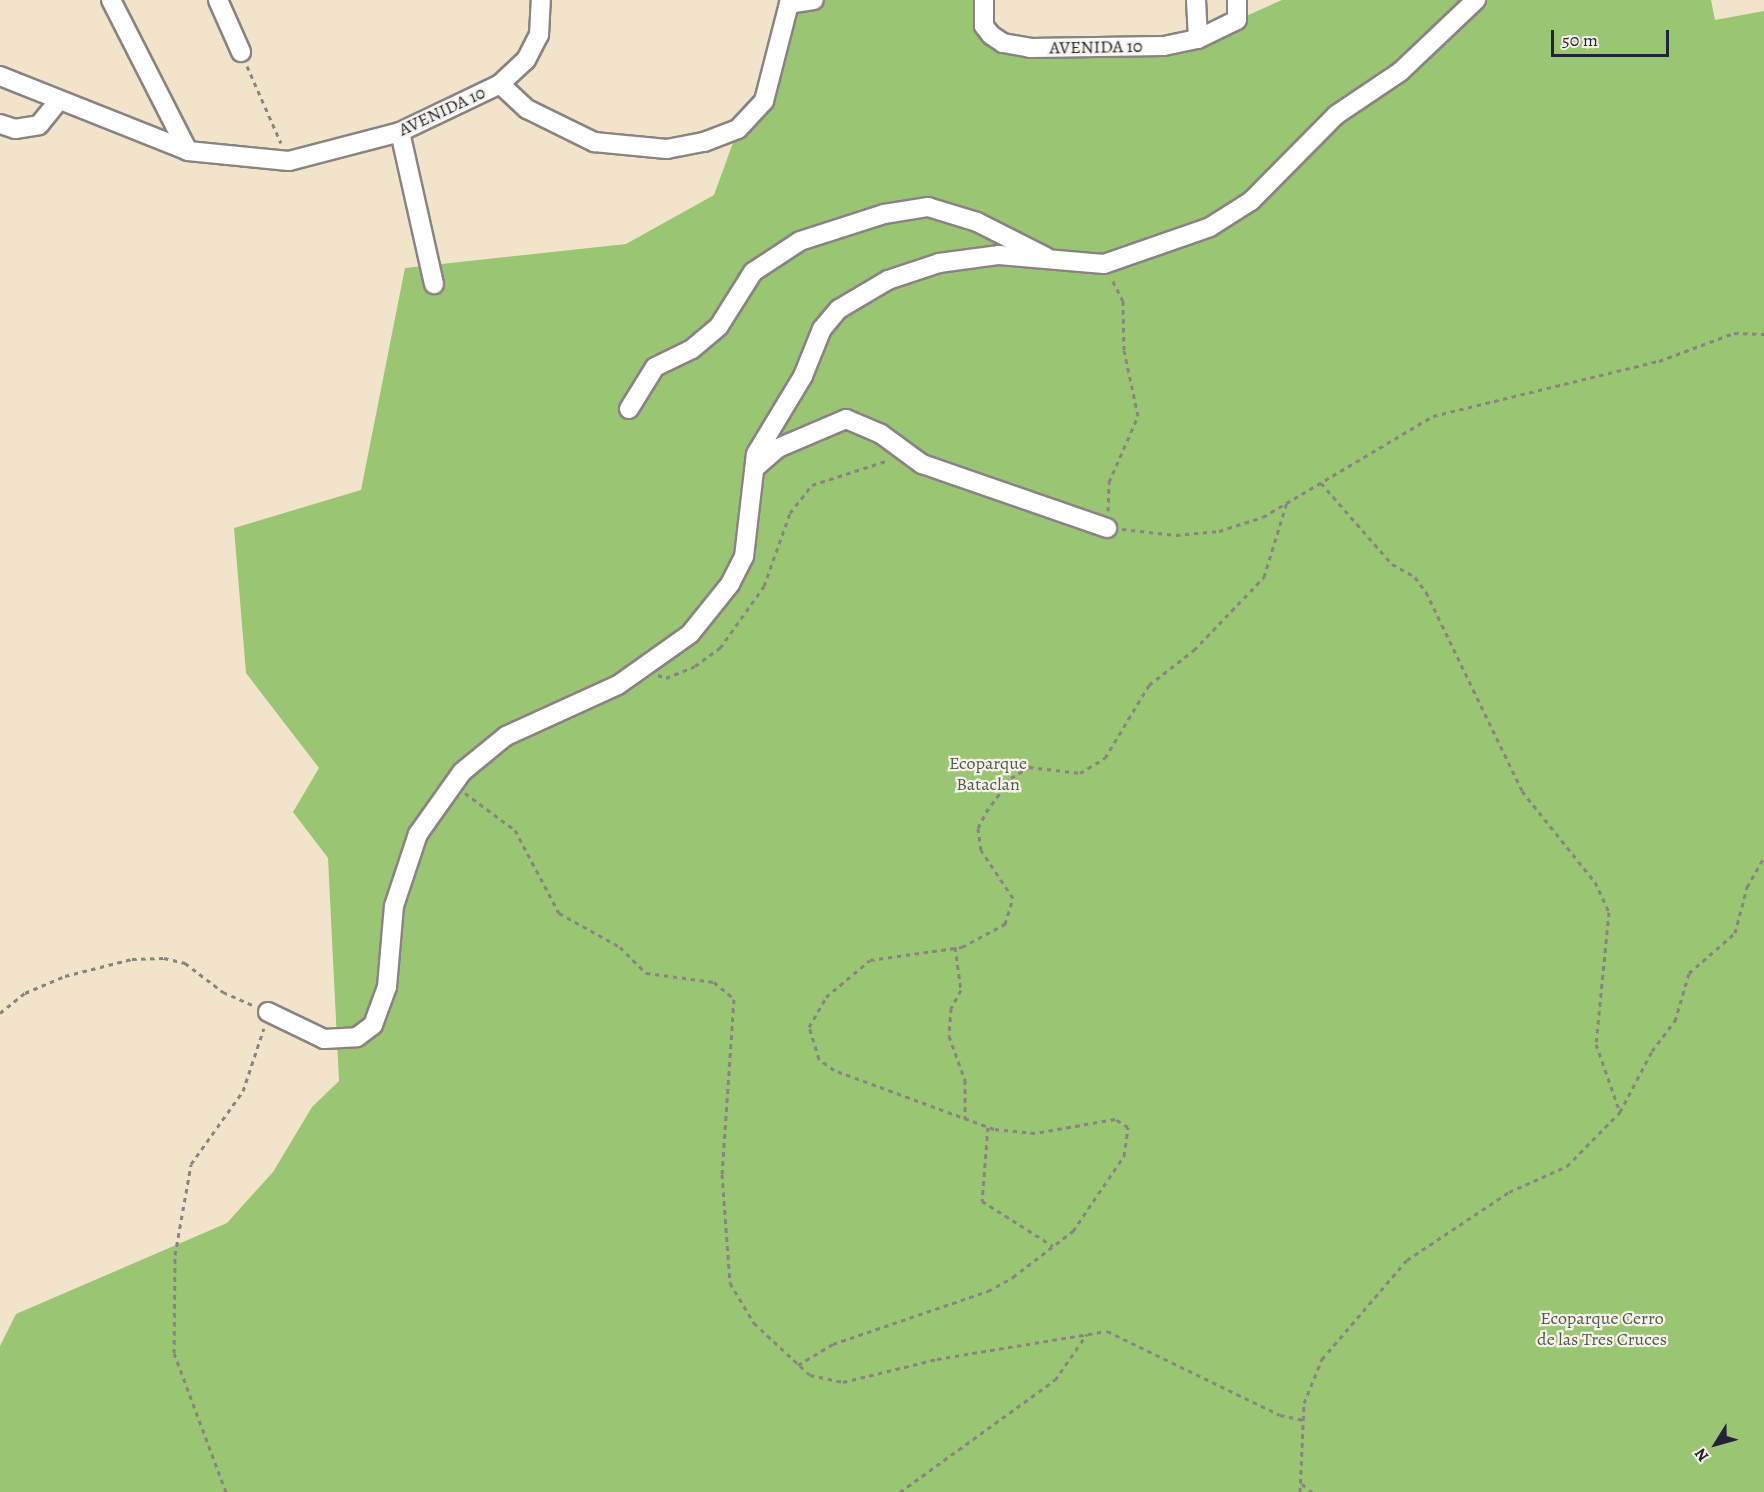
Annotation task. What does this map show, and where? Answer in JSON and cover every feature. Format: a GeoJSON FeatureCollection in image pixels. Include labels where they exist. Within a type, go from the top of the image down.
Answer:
{"type":"FeatureCollection","features":[{"type":"Feature","properties":{"kind":"street"},"geometry":{"type":"LineString","coordinates":[[111,0],[188,151]]}},
{"type":"Feature","properties":{"kind":"street"},"geometry":{"type":"LineString","coordinates":[[219,0],[241,52]]}},
{"type":"Feature","properties":{"kind":"street"},"geometry":{"type":"LineString","coordinates":[[500,84],[526,60],[535,44],[541,0]]}},
{"type":"Feature","properties":{"kind":"street"},"geometry":{"type":"LineString","coordinates":[[790,2],[814,0]]}},
{"type":"Feature","properties":{"kind":"street","name":"AVENIDA 10"},"geometry":{"type":"LineString","coordinates":[[984,0],[984,27],[1003,43],[1164,46],[1198,39],[1237,20],[1238,0]]}},
{"type":"Feature","properties":{"kind":"street"},"geometry":{"type":"LineString","coordinates":[[1196,0],[1198,39]]}},
{"type":"Feature","properties":{"kind":"street"},"geometry":{"type":"LineString","coordinates":[[268,1012],[324,1039],[357,1037],[373,1025],[387,987],[394,906],[409,854],[453,785],[506,736],[640,669],[690,634],[730,584],[744,557],[755,468],[765,433],[803,376],[822,329],[840,309],[888,280],[939,263],[999,255],[1104,264],[1210,227],[1251,201],[1336,115],[1400,72],[1476,0]]}},
{"type":"Feature","properties":{"kind":"street","name":"AVENIDA 10"},"geometry":{"type":"LineString","coordinates":[[0,76],[188,151],[288,161],[400,132],[500,84],[543,119],[594,142],[630,149],[704,142],[738,129],[764,101],[790,2]]}},
{"type":"Feature","properties":{"kind":"street"},"geometry":{"type":"LineString","coordinates":[[0,124],[15,129],[39,125],[59,100]]}},
{"type":"Feature","properties":{"kind":"street"},"geometry":{"type":"LineString","coordinates":[[400,132],[434,284]]}},
{"type":"Feature","properties":{"kind":"street"},"geometry":{"type":"LineString","coordinates":[[629,410],[655,367],[692,349],[719,326],[753,272],[809,238],[884,214],[928,207],[986,225],[1050,259]]}},
{"type":"Feature","properties":{"kind":"street"},"geometry":{"type":"LineString","coordinates":[[755,468],[778,448],[846,419],[881,434],[912,456],[1054,513],[1107,528]]}},
{"type":"Feature","properties":{"kind":"path"},"geometry":{"type":"LineString","coordinates":[[241,52],[288,161]]}},
{"type":"Feature","properties":{"kind":"path"},"geometry":{"type":"LineString","coordinates":[[1104,264],[1123,301],[1124,350],[1138,416],[1109,482],[1107,528],[1176,535],[1219,531],[1287,502],[1456,408],[1516,400],[1659,361],[1734,333],[1764,334]]}},
{"type":"Feature","properties":{"kind":"path"},"geometry":{"type":"LineString","coordinates":[[640,669],[666,678],[720,648],[764,586],[790,513],[812,485],[878,461],[912,456]]}},
{"type":"Feature","properties":{"kind":"path"},"geometry":{"type":"LineString","coordinates":[[1321,483],[1392,564],[1415,577],[1426,592],[1522,791],[1595,882],[1609,912],[1596,1044],[1620,1112]]}},
{"type":"Feature","properties":{"kind":"path"},"geometry":{"type":"LineString","coordinates":[[798,1365],[833,1344],[988,1291],[1073,1231],[1124,1156],[1128,1127],[1104,1119],[1035,1133],[988,1127],[834,1070],[819,1059],[809,1040],[809,1027],[826,997],[870,960],[955,947],[992,936],[1013,909],[1003,875],[981,850],[978,828],[1005,786],[1029,767],[1080,773],[1105,758],[1149,686],[1194,650],[1264,578],[1287,502]]}},
{"type":"Feature","properties":{"kind":"path"},"geometry":{"type":"LineString","coordinates":[[453,785],[515,830],[559,913],[620,947],[646,973],[714,982],[734,999],[722,1174],[724,1251],[730,1283],[754,1323],[798,1365],[828,1382],[843,1382],[1088,1332],[1107,1331],[1148,1347],[1280,1415],[1303,1420]]}},
{"type":"Feature","properties":{"kind":"path"},"geometry":{"type":"LineString","coordinates":[[1300,1492],[1303,1420],[1311,1377],[1323,1359],[1407,1260],[1509,1192],[1567,1166],[1620,1112],[1652,1051],[1676,1021],[1689,973],[1735,933],[1747,887],[1764,857]]}},
{"type":"Feature","properties":{"kind":"path"},"geometry":{"type":"LineString","coordinates":[[955,947],[960,990],[951,1008],[949,1036],[965,1080],[965,1118]]}},
{"type":"Feature","properties":{"kind":"path"},"geometry":{"type":"LineString","coordinates":[[0,1013],[25,993],[65,976],[132,959],[165,958],[185,963],[223,992],[268,1012],[243,1090],[191,1164],[175,1255],[174,1353],[226,1492]]}},
{"type":"Feature","properties":{"kind":"path"},"geometry":{"type":"LineString","coordinates":[[988,1127],[982,1201],[1053,1246]]}},
{"type":"Feature","properties":{"kind":"path"},"geometry":{"type":"LineString","coordinates":[[900,1492],[1055,1380],[1088,1332]]}},
{"type":"Feature","properties":{"kind":"path"},"geometry":{"type":"LineString","coordinates":[[1302,1484],[1312,1492]]}},
{"type":"Feature","properties":{"kind":"green space","name":"Ecoparque Bataclan"},"geometry":{"type":"Polygon","coordinates":[[[790,0],[984,0],[984,26],[1003,43],[1133,45],[1237,20],[1282,0],[1711,0],[1715,20],[1764,11],[1764,1492],[0,1492],[0,1346],[16,1314],[227,1223],[273,1172],[312,1107],[339,1081],[328,858],[293,812],[319,768],[246,673],[234,528],[361,490],[405,268],[626,244],[714,195],[738,129],[754,115],[790,0]]]}},
{"type":"Feature","properties":{"kind":"park label","name":"Ecoparque Cerro de las Tres Cruces"},"geometry":{"type":"Point","coordinates":[1602,1329]}}]}
